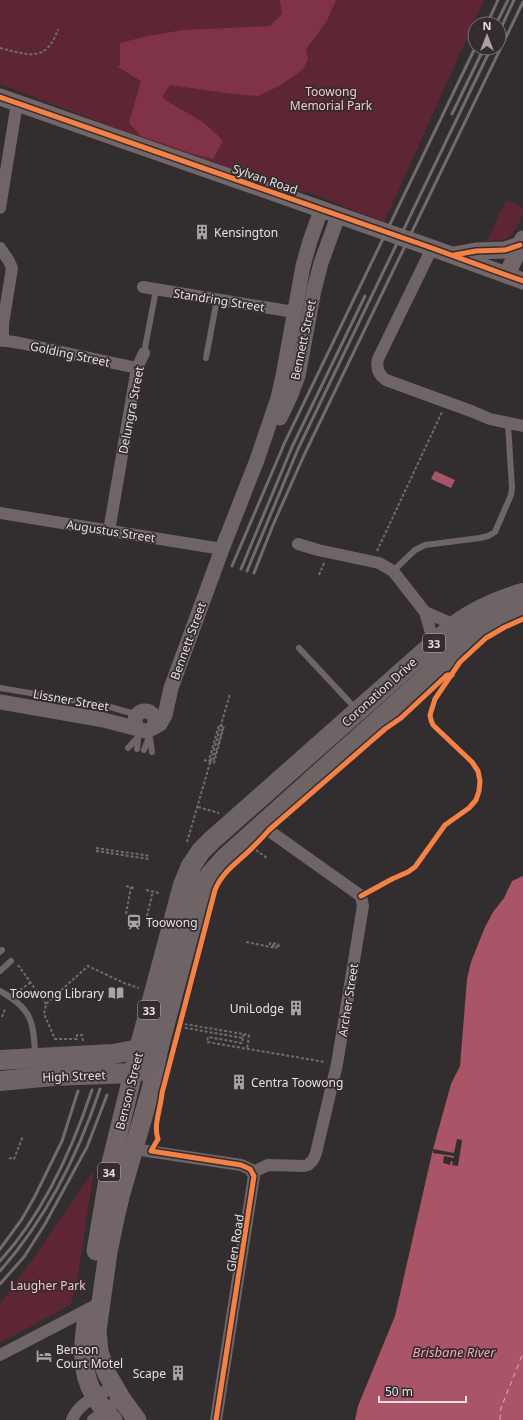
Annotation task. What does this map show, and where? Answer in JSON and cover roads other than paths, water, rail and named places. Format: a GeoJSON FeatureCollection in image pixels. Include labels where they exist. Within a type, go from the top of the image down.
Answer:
{"type":"FeatureCollection","features":[{"type":"Feature","properties":{"kind":"highway","name":"Coronation Drive"},"geometry":{"type":"LineString","coordinates":[[245,809],[454,625],[480,609],[523,593]]}},
{"type":"Feature","properties":{"kind":"highway","name":"Coronation Drive"},"geometry":{"type":"LineString","coordinates":[[265,828],[471,638],[496,621],[523,609]]}},
{"type":"Feature","properties":{"kind":"highway","name":"Benson Street"},"geometry":{"type":"LineString","coordinates":[[138,1064],[183,885],[201,851],[245,809]]}},
{"type":"Feature","properties":{"kind":"highway","name":"Benson Street"},"geometry":{"type":"LineString","coordinates":[[159,1046],[202,890],[214,870],[265,828]]}},
{"type":"Feature","properties":{"kind":"highway","name":"33"},"geometry":{"type":"LineString","coordinates":[[138,1064],[149,1066],[159,1046]]}},
{"type":"Feature","properties":{"kind":"highway","name":"High Street"},"geometry":{"type":"LineString","coordinates":[[1,1059],[113,1054],[138,1064]]}},
{"type":"Feature","properties":{"kind":"highway","name":"High Street"},"geometry":{"type":"LineString","coordinates":[[0,1081],[53,1076],[138,1064]]}},
{"type":"Feature","properties":{"kind":"main road","name":"Sylvan Road"},"geometry":{"type":"LineString","coordinates":[[0,97],[338,216],[518,276]]}},
{"type":"Feature","properties":{"kind":"main road"},"geometry":{"type":"LineString","coordinates":[[452,255],[476,251],[505,250],[522,242]]}},
{"type":"Feature","properties":{"kind":"main road"},"geometry":{"type":"LineString","coordinates":[[518,276],[522,242]]}},
{"type":"Feature","properties":{"kind":"main road","name":"Benson Street"},"geometry":{"type":"LineString","coordinates":[[101,1412],[91,1388],[84,1361],[84,1334],[94,1306],[115,1218],[151,1090],[159,1046]]}},
{"type":"Feature","properties":{"kind":"main road"},"geometry":{"type":"LineString","coordinates":[[138,1064],[151,1090]]}},
{"type":"Feature","properties":{"kind":"main road","name":"Benson Street"},"geometry":{"type":"LineString","coordinates":[[117,1392],[102,1363],[97,1340],[94,1306],[110,1167],[138,1064]]}},
{"type":"Feature","properties":{"kind":"main road","name":"34"},"geometry":{"type":"LineString","coordinates":[[117,1392],[137,1420]]}},
{"type":"Feature","properties":{"kind":"street"},"geometry":{"type":"LineString","coordinates":[[0,208],[17,103]]}},
{"type":"Feature","properties":{"kind":"street","name":"Bennett Street"},"geometry":{"type":"LineString","coordinates":[[144,725],[160,724],[165,715],[171,688],[257,460],[285,408],[296,381],[305,259],[321,210]]}},
{"type":"Feature","properties":{"kind":"street","name":"Bennett Street"},"geometry":{"type":"LineString","coordinates":[[302,313],[317,277],[338,216]]}},
{"type":"Feature","properties":{"kind":"street"},"geometry":{"type":"LineString","coordinates":[[0,248],[12,268],[1,342]]}},
{"type":"Feature","properties":{"kind":"street"},"geometry":{"type":"LineString","coordinates":[[432,248],[378,359],[377,368],[382,377],[386,380],[490,419],[523,426]]}},
{"type":"Feature","properties":{"kind":"street","name":"Standring Street"},"geometry":{"type":"LineString","coordinates":[[143,287],[302,313]]}},
{"type":"Feature","properties":{"kind":"street","name":"Golding Street"},"geometry":{"type":"LineString","coordinates":[[1,342],[26,344],[137,368]]}},
{"type":"Feature","properties":{"kind":"street","name":"Delungra Street"},"geometry":{"type":"LineString","coordinates":[[109,531],[137,368],[144,353]]}},
{"type":"Feature","properties":{"kind":"street","name":"Augustus Street"},"geometry":{"type":"LineString","coordinates":[[0,513],[222,550]]}},
{"type":"Feature","properties":{"kind":"street"},"geometry":{"type":"LineString","coordinates":[[298,544],[318,550],[379,563],[393,571],[425,612],[431,633],[432,644]]}},
{"type":"Feature","properties":{"kind":"street"},"geometry":{"type":"LineString","coordinates":[[425,612],[454,625]]}},
{"type":"Feature","properties":{"kind":"street","name":"Lissner Street"},"geometry":{"type":"LineString","coordinates":[[0,702],[104,720],[144,725]]}},
{"type":"Feature","properties":{"kind":"street","name":"Archer Street"},"geometry":{"type":"LineString","coordinates":[[252,1172],[268,1166],[304,1166],[308,1165],[313,1160],[323,1128],[337,1064],[363,906],[361,896],[265,828]]}},
{"type":"Feature","properties":{"kind":"street"},"geometry":{"type":"LineString","coordinates":[[134,1149],[241,1165],[252,1172]]}},
{"type":"Feature","properties":{"kind":"street","name":"Glen Road"},"geometry":{"type":"LineString","coordinates":[[216,1420],[254,1181],[252,1172]]}},
{"type":"Feature","properties":{"kind":"street"},"geometry":{"type":"LineString","coordinates":[[0,1355],[94,1306]]}},
{"type":"Feature","properties":{"kind":"street"},"geometry":{"type":"LineString","coordinates":[[72,1420],[77,1410],[101,1412],[117,1392]]}},
{"type":"Feature","properties":{"kind":"lane","name":"Delungra Street"},"geometry":{"type":"LineString","coordinates":[[144,353],[156,290]]}},
{"type":"Feature","properties":{"kind":"lane"},"geometry":{"type":"LineString","coordinates":[[206,358],[217,299]]}},
{"type":"Feature","properties":{"kind":"lane"},"geometry":{"type":"LineString","coordinates":[[393,571],[415,550],[424,545],[480,538],[495,532],[512,495],[508,424]]}},
{"type":"Feature","properties":{"kind":"lane"},"geometry":{"type":"LineString","coordinates":[[300,648],[358,711]]}},
{"type":"Feature","properties":{"kind":"lane","name":"Lissner Street"},"geometry":{"type":"LineString","coordinates":[[0,688],[107,706],[131,713],[144,725]]}},
{"type":"Feature","properties":{"kind":"lane"},"geometry":{"type":"LineString","coordinates":[[128,748],[134,743],[144,725]]}},
{"type":"Feature","properties":{"kind":"lane"},"geometry":{"type":"LineString","coordinates":[[144,725],[145,745],[140,750],[144,725]]}},
{"type":"Feature","properties":{"kind":"lane"},"geometry":{"type":"LineString","coordinates":[[144,725],[152,752]]}},
{"type":"Feature","properties":{"kind":"lane"},"geometry":{"type":"LineString","coordinates":[[0,971],[11,961]]}},
{"type":"Feature","properties":{"kind":"lane"},"geometry":{"type":"LineString","coordinates":[[0,991],[16,1001],[30,1016],[35,1035],[35,1058]]}},
{"type":"Feature","properties":{"kind":"water"},"geometry":{"type":"Polygon","coordinates":[[[435,471],[455,480],[451,488],[431,479],[435,471]]]}},
{"type":"Feature","properties":{"kind":"water","name":"Brisbane River"},"geometry":{"type":"Polygon","coordinates":[[[523,876],[523,1420],[355,1420],[358,1406],[395,1316],[433,1149],[451,1084],[460,1066],[467,979],[471,962],[485,927],[493,912],[504,898],[512,881],[523,876]]]}},
{"type":"Feature","properties":{"kind":"railway"},"geometry":{"type":"LineString","coordinates":[[491,16],[498,0]]}},
{"type":"Feature","properties":{"kind":"railway"},"geometry":{"type":"LineString","coordinates":[[500,16],[508,0]]}},
{"type":"Feature","properties":{"kind":"railway"},"geometry":{"type":"LineString","coordinates":[[506,16],[514,0]]}},
{"type":"Feature","properties":{"kind":"railway"},"geometry":{"type":"LineString","coordinates":[[254,573],[273,525],[305,453],[523,2]]}},
{"type":"Feature","properties":{"kind":"railway"},"geometry":{"type":"LineString","coordinates":[[232,566],[285,442],[471,56]]}},
{"type":"Feature","properties":{"kind":"railway"},"geometry":{"type":"LineString","coordinates":[[452,114],[480,56]]}},
{"type":"Feature","properties":{"kind":"railway"},"geometry":{"type":"LineString","coordinates":[[247,571],[298,449],[487,56]]}},
{"type":"Feature","properties":{"kind":"railway"},"geometry":{"type":"LineString","coordinates":[[241,569],[292,447],[365,296]]}},
{"type":"Feature","properties":{"kind":"railway"},"geometry":{"type":"LineString","coordinates":[[0,1271],[32,1230],[59,1185],[82,1138],[100,1089]]}},
{"type":"Feature","properties":{"kind":"railway"},"geometry":{"type":"LineString","coordinates":[[0,1261],[30,1223],[55,1180],[75,1135],[92,1090]]}},
{"type":"Feature","properties":{"kind":"railway"},"geometry":{"type":"LineString","coordinates":[[0,1249],[22,1219],[35,1196],[62,1141],[78,1091]]}},
{"type":"Feature","properties":{"kind":"railway"},"geometry":{"type":"LineString","coordinates":[[0,1284],[24,1257],[45,1224],[87,1147],[107,1095]]}},
{"type":"Feature","properties":{"kind":"place","name":"Kensington"},"geometry":{"type":"Point","coordinates":[202,232]}},
{"type":"Feature","properties":{"kind":"place","name":"Toowong"},"geometry":{"type":"Point","coordinates":[134,922]}},
{"type":"Feature","properties":{"kind":"place","name":"Toowong Library"},"geometry":{"type":"Point","coordinates":[116,993]}},
{"type":"Feature","properties":{"kind":"place","name":"UniLodge"},"geometry":{"type":"Point","coordinates":[296,1008]}},
{"type":"Feature","properties":{"kind":"place","name":"Centra Toowong"},"geometry":{"type":"Point","coordinates":[239,1082]}},
{"type":"Feature","properties":{"kind":"place","name":"Benson Court Motel"},"geometry":{"type":"Point","coordinates":[44,1356]}},
{"type":"Feature","properties":{"kind":"place","name":"Scape"},"geometry":{"type":"Point","coordinates":[178,1373]}},
{"type":"Feature","properties":{"kind":"park label","name":"Toowong Memorial Park"},"geometry":{"type":"Point","coordinates":[331,98]}},
{"type":"Feature","properties":{"kind":"park label","name":"Laugher Park"},"geometry":{"type":"Point","coordinates":[48,1285]}}]}
